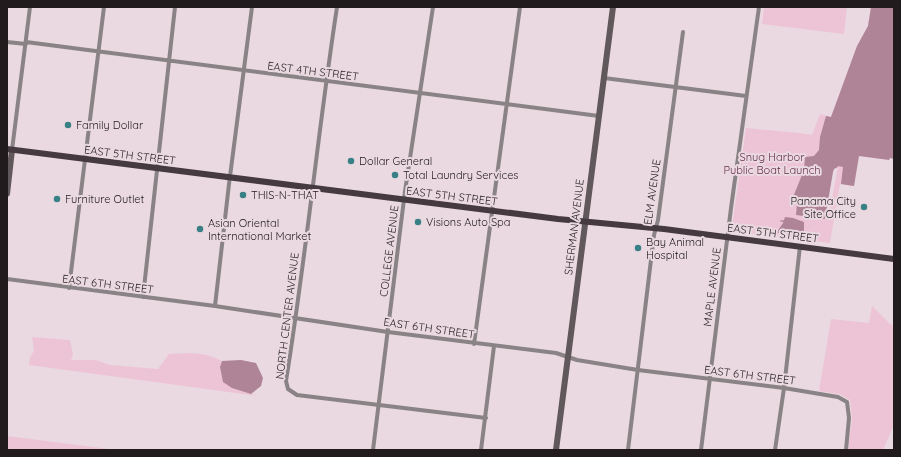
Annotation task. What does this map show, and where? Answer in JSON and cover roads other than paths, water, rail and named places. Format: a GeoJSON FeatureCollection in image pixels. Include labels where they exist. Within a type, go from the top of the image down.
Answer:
{"type":"FeatureCollection","features":[{"type":"Feature","properties":{"kind":"main road","name":"EAST 5TH STREET"},"geometry":{"type":"LineString","coordinates":[[10,150],[493,211],[585,222],[656,228],[894,259]]}},
{"type":"Feature","properties":{"kind":"street"},"geometry":{"type":"LineString","coordinates":[[7,194],[10,150],[30,7]]}},
{"type":"Feature","properties":{"kind":"street"},"geometry":{"type":"LineString","coordinates":[[69,288],[104,7]]}},
{"type":"Feature","properties":{"kind":"street"},"geometry":{"type":"LineString","coordinates":[[143,297],[176,7]]}},
{"type":"Feature","properties":{"kind":"street"},"geometry":{"type":"LineString","coordinates":[[215,306],[252,7]]}},
{"type":"Feature","properties":{"kind":"street","name":"NORTH CENTER AVENUE"},"geometry":{"type":"LineString","coordinates":[[337,7],[326,81],[296,317],[286,381],[288,389],[298,395],[378,406]]}},
{"type":"Feature","properties":{"kind":"street","name":"COLLEGE AVENUE"},"geometry":{"type":"LineString","coordinates":[[373,450],[404,200],[433,7]]}},
{"type":"Feature","properties":{"kind":"street"},"geometry":{"type":"LineString","coordinates":[[474,344],[520,7]]}},
{"type":"Feature","properties":{"kind":"street","name":"SHERMAN AVENUE"},"geometry":{"type":"LineString","coordinates":[[556,450],[613,7]]}},
{"type":"Feature","properties":{"kind":"street","name":"MAPLE AVENUE"},"geometry":{"type":"LineString","coordinates":[[701,450],[727,237],[759,7]]}},
{"type":"Feature","properties":{"kind":"street","name":"ELM AVENUE"},"geometry":{"type":"LineString","coordinates":[[628,450],[656,228],[683,32]]}},
{"type":"Feature","properties":{"kind":"street","name":"EAST 4TH STREET"},"geometry":{"type":"LineString","coordinates":[[7,42],[26,43],[599,116]]}},
{"type":"Feature","properties":{"kind":"street"},"geometry":{"type":"LineString","coordinates":[[604,78],[746,96]]}},
{"type":"Feature","properties":{"kind":"street"},"geometry":{"type":"LineString","coordinates":[[775,450],[784,388],[800,246]]}},
{"type":"Feature","properties":{"kind":"street","name":"EAST 6TH STREET"},"geometry":{"type":"LineString","coordinates":[[7,280],[296,317],[388,332],[556,354],[577,360],[638,370],[710,378],[838,397],[847,402],[849,418],[846,450]]}},
{"type":"Feature","properties":{"kind":"street"},"geometry":{"type":"LineString","coordinates":[[481,450],[494,346]]}},
{"type":"Feature","properties":{"kind":"street"},"geometry":{"type":"LineString","coordinates":[[378,406],[486,418]]}},
{"type":"Feature","properties":{"kind":"place","name":"Family Dollar"},"geometry":{"type":"Point","coordinates":[68,125]}},
{"type":"Feature","properties":{"kind":"place","name":"Dollar General"},"geometry":{"type":"Point","coordinates":[351,161]}},
{"type":"Feature","properties":{"kind":"place","name":"Total Laundry Services"},"geometry":{"type":"Point","coordinates":[395,175]}},
{"type":"Feature","properties":{"kind":"place","name":"THIS-N-THAT"},"geometry":{"type":"Point","coordinates":[243,195]}},
{"type":"Feature","properties":{"kind":"place","name":"Furniture Outlet"},"geometry":{"type":"Point","coordinates":[57,199]}},
{"type":"Feature","properties":{"kind":"place","name":"Panama City Site Office"},"geometry":{"type":"Point","coordinates":[864,207]}},
{"type":"Feature","properties":{"kind":"place","name":"Visions Auto Spa"},"geometry":{"type":"Point","coordinates":[418,222]}},
{"type":"Feature","properties":{"kind":"place","name":"Asian Oriental International Market"},"geometry":{"type":"Point","coordinates":[200,229]}},
{"type":"Feature","properties":{"kind":"place","name":"Bay Animal Hospital"},"geometry":{"type":"Point","coordinates":[638,248]}},
{"type":"Feature","properties":{"kind":"park label","name":"Snug Harbor Public Boat Launch"},"geometry":{"type":"Point","coordinates":[772,163]}}]}
